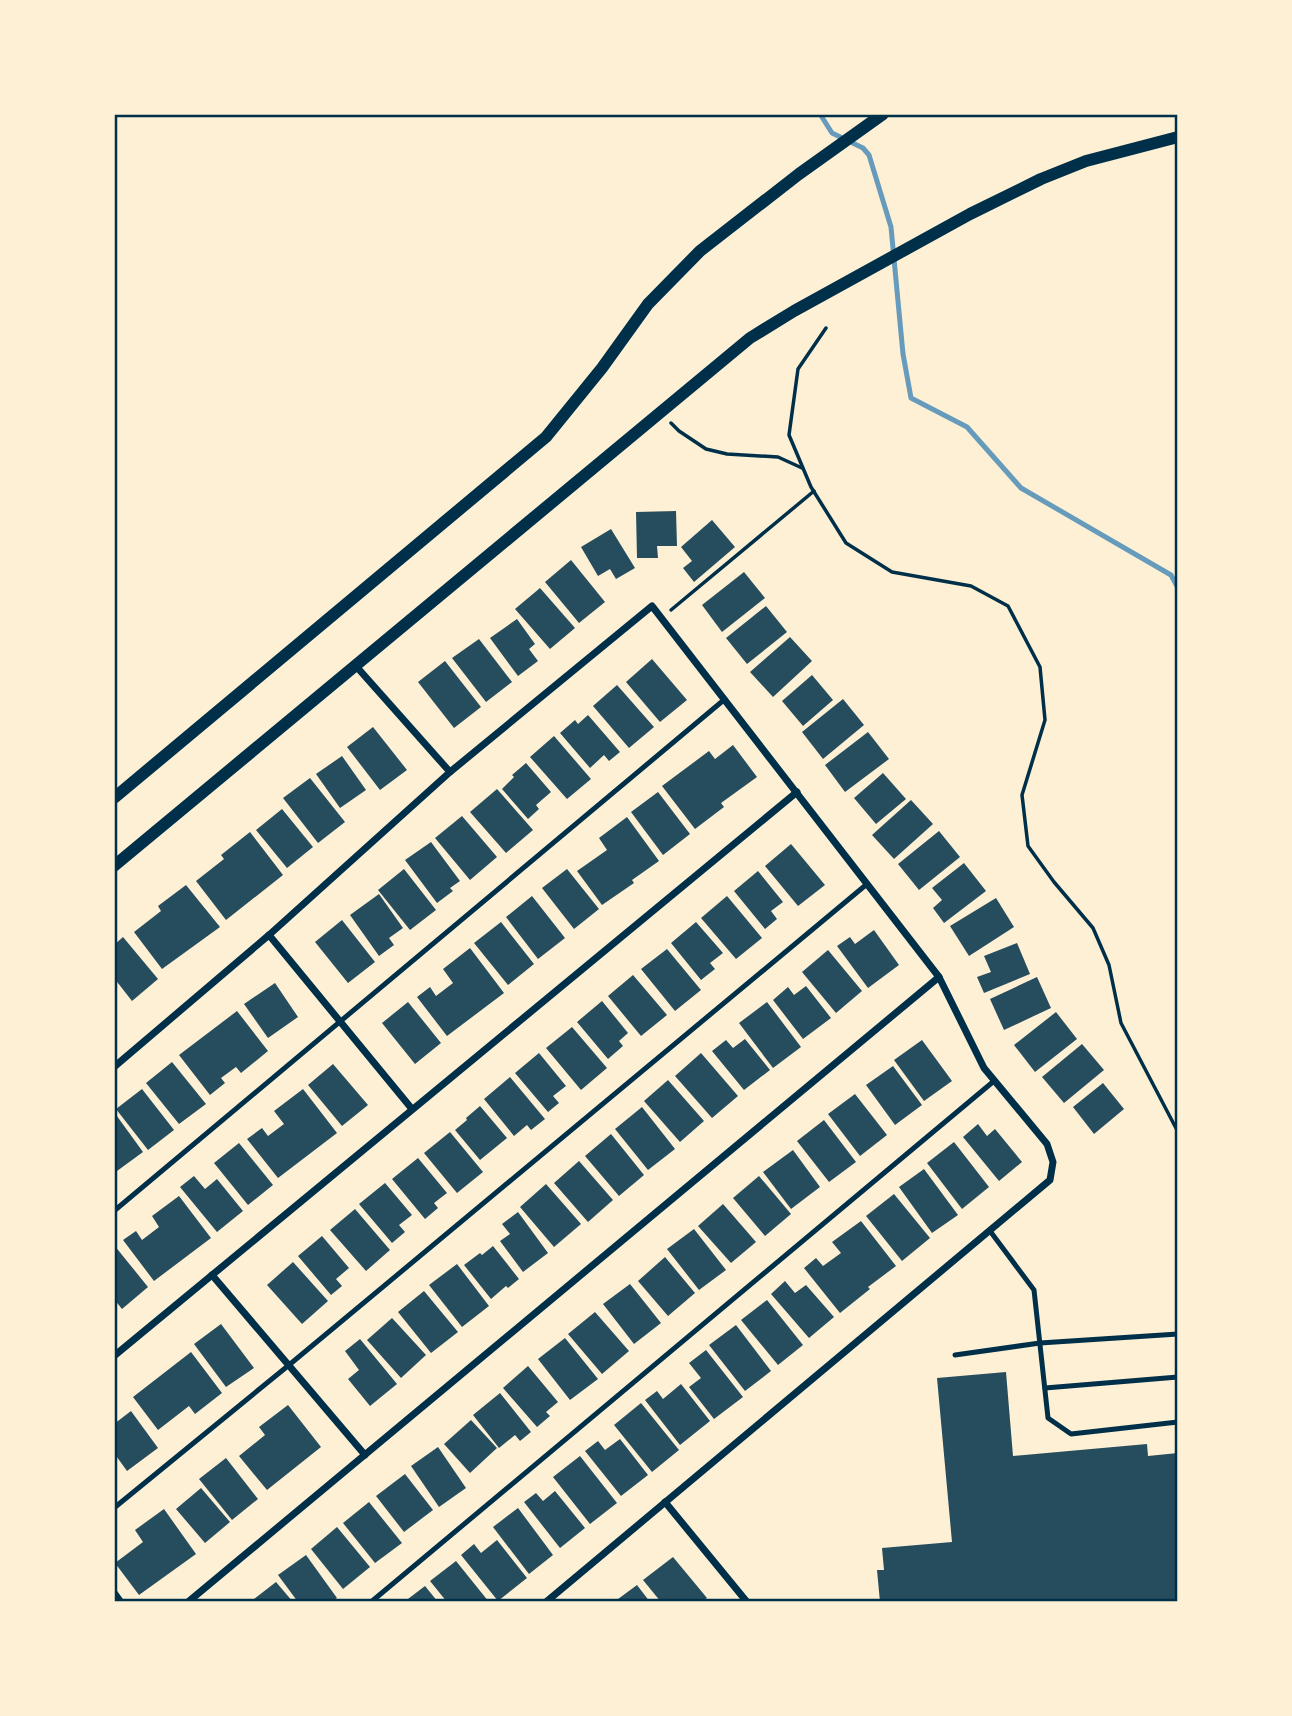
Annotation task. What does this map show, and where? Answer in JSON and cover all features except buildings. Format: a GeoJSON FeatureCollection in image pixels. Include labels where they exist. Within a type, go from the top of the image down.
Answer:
{"type":"FeatureCollection","features":[{"type":"Feature","properties":{"kind":"street"},"geometry":{"type":"LineString","coordinates":[[114,798],[546,437],[602,368],[648,304],[700,251],[883,114]]}},
{"type":"Feature","properties":{"kind":"street"},"geometry":{"type":"LineString","coordinates":[[114,866],[750,338],[970,214],[1041,179],[1086,161],[1178,137]]}},
{"type":"Feature","properties":{"kind":"street"},"geometry":{"type":"LineString","coordinates":[[114,1067],[269,934],[450,772],[652,606],[939,977],[984,1068],[1047,1144],[1053,1162],[1050,1180],[546,1602]]}},
{"type":"Feature","properties":{"kind":"street"},"geometry":{"type":"LineString","coordinates":[[355,665],[450,772]]}},
{"type":"Feature","properties":{"kind":"street"},"geometry":{"type":"LineString","coordinates":[[114,1356],[797,792]]}},
{"type":"Feature","properties":{"kind":"street"},"geometry":{"type":"LineString","coordinates":[[269,934],[412,1110]]}},
{"type":"Feature","properties":{"kind":"street"},"geometry":{"type":"LineString","coordinates":[[188,1602],[939,977]]}},
{"type":"Feature","properties":{"kind":"street"},"geometry":{"type":"LineString","coordinates":[[212,1275],[365,1455]]}},
{"type":"Feature","properties":{"kind":"street"},"geometry":{"type":"LineString","coordinates":[[665,1502],[747,1602]]}},
{"type":"Feature","properties":{"kind":"street"},"geometry":{"type":"LineString","coordinates":[[199,1594],[205,1602]]}},
{"type":"Feature","properties":{"kind":"lane"},"geometry":{"type":"LineString","coordinates":[[114,1211],[725,699]]}},
{"type":"Feature","properties":{"kind":"lane"},"geometry":{"type":"LineString","coordinates":[[114,1508],[867,884]]}},
{"type":"Feature","properties":{"kind":"lane"},"geometry":{"type":"LineString","coordinates":[[372,1602],[994,1081]]}},
{"type":"Feature","properties":{"kind":"lane"},"geometry":{"type":"LineString","coordinates":[[990,1231],[1034,1290],[1048,1418],[1071,1434],[1178,1422]]}},
{"type":"Feature","properties":{"kind":"lane"},"geometry":{"type":"LineString","coordinates":[[955,1355],[1040,1343],[1178,1334]]}},
{"type":"Feature","properties":{"kind":"lane"},"geometry":{"type":"LineString","coordinates":[[1045,1388],[1178,1377]]}},
{"type":"Feature","properties":{"kind":"lane"},"geometry":{"type":"LineString","coordinates":[[114,1591],[122,1602]]}},
{"type":"Feature","properties":{"kind":"path"},"geometry":{"type":"LineString","coordinates":[[826,328],[798,369],[789,435],[814,491],[846,543],[892,572],[971,586],[1008,606],[1040,667],[1045,719],[1022,795],[1028,846],[1093,928],[1109,965],[1121,1023],[1178,1132]]}},
{"type":"Feature","properties":{"kind":"path"},"geometry":{"type":"LineString","coordinates":[[661,412],[679,431],[706,449],[727,454],[778,457],[804,469]]}},
{"type":"Feature","properties":{"kind":"path"},"geometry":{"type":"LineString","coordinates":[[661,618],[814,491]]}},
{"type":"Feature","properties":{"kind":"waterway"},"geometry":{"type":"LineString","coordinates":[[820,114],[832,133],[863,148],[869,155],[891,227],[903,354],[911,398],[967,427],[1021,488],[1171,575],[1178,588]]}}]}
